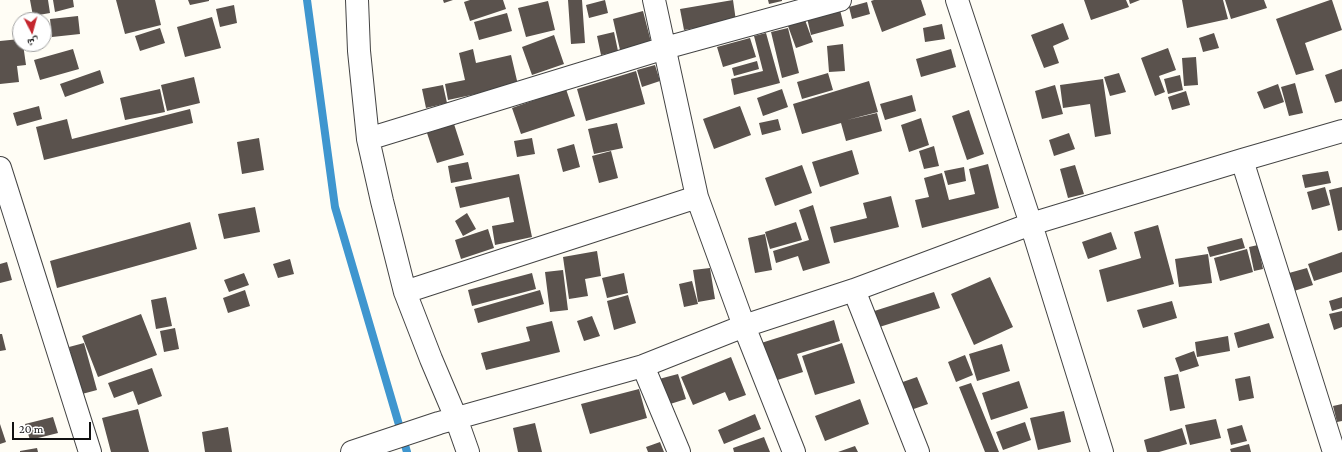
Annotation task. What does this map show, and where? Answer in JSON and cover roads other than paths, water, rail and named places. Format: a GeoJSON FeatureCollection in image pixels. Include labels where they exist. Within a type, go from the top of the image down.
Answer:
{"type":"FeatureCollection","features":[{"type":"Feature","properties":{"kind":"street"},"geometry":{"type":"LineString","coordinates":[[357,0],[359,51],[368,139],[382,201],[405,292],[431,359],[448,421],[468,452]]}},
{"type":"Feature","properties":{"kind":"street"},"geometry":{"type":"LineString","coordinates":[[654,0],[697,197],[744,326],[794,452]]}},
{"type":"Feature","properties":{"kind":"street"},"geometry":{"type":"LineString","coordinates":[[957,0],[1031,224],[1102,452]]}},
{"type":"Feature","properties":{"kind":"street"},"geometry":{"type":"LineString","coordinates":[[368,139],[665,48],[830,1]]}},
{"type":"Feature","properties":{"kind":"street"},"geometry":{"type":"LineString","coordinates":[[356,451],[448,421],[643,366],[744,326],[854,290],[1031,224],[1342,131]]}},
{"type":"Feature","properties":{"kind":"street"},"geometry":{"type":"LineString","coordinates":[[1242,160],[1334,452]]}},
{"type":"Feature","properties":{"kind":"street"},"geometry":{"type":"LineString","coordinates":[[0,168],[90,452]]}},
{"type":"Feature","properties":{"kind":"street"},"geometry":{"type":"LineString","coordinates":[[405,292],[697,197]]}},
{"type":"Feature","properties":{"kind":"street"},"geometry":{"type":"LineString","coordinates":[[854,290],[918,452]]}},
{"type":"Feature","properties":{"kind":"street"},"geometry":{"type":"LineString","coordinates":[[643,366],[679,452]]}},
{"type":"Feature","properties":{"kind":"waterway"},"geometry":{"type":"LineString","coordinates":[[307,0],[335,207],[407,452]]}}]}
